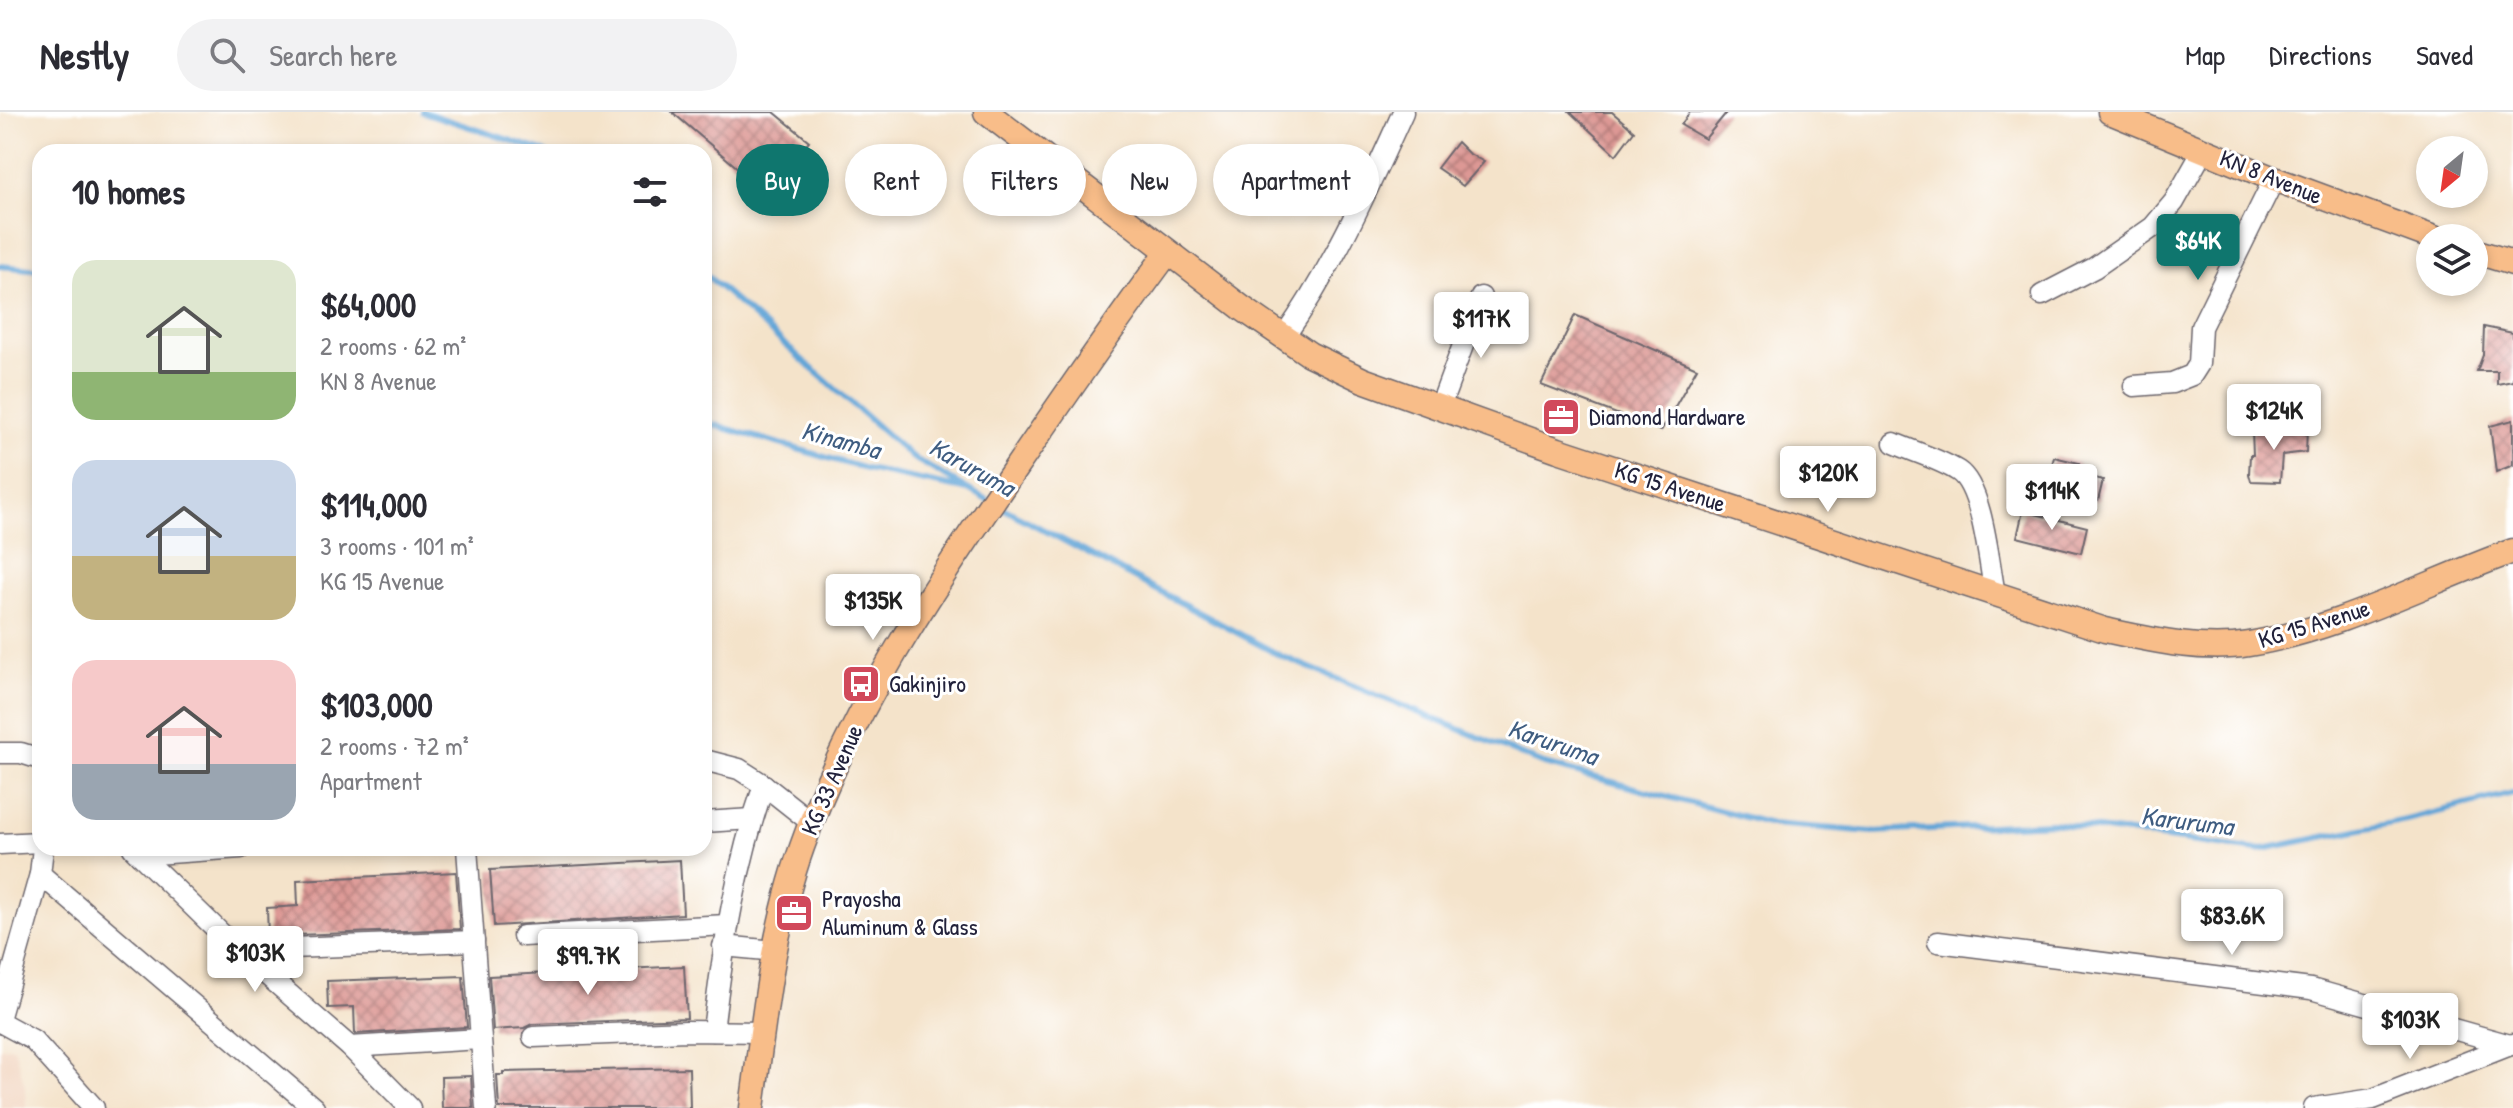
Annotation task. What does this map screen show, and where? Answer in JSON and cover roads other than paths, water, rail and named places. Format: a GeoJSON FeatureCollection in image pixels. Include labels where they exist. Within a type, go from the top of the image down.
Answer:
{"type":"FeatureCollection","features":[{"type":"Feature","properties":{"kind":"main road","name":"KG 15 Avenue"},"geometry":{"type":"LineString","coordinates":[[986,112],[1284,337],[1309,354],[1363,380],[1558,450],[2105,630],[2174,644],[2247,644],[2315,628],[2513,551]]}},
{"type":"Feature","properties":{"kind":"main road","name":"KN 8 Avenue"},"geometry":{"type":"LineString","coordinates":[[2110,112],[2274,179],[2416,231]]}},
{"type":"Feature","properties":{"kind":"main road","name":"KG 33 Avenue"},"geometry":{"type":"LineString","coordinates":[[752,1108],[782,917],[801,848],[863,712],[897,647],[940,577],[1110,330],[1168,252]]}},
{"type":"Feature","properties":{"kind":"main road"},"geometry":{"type":"LineString","coordinates":[[2488,255],[2513,263]]}},
{"type":"Feature","properties":{"kind":"street"},"geometry":{"type":"LineString","coordinates":[[1284,337],[1307,305],[1343,240],[1403,112]]}},
{"type":"Feature","properties":{"kind":"street"},"geometry":{"type":"LineString","coordinates":[[2042,295],[2094,268],[2153,227],[2174,202],[2204,149]]}},
{"type":"Feature","properties":{"kind":"street"},"geometry":{"type":"LineString","coordinates":[[2134,386],[2172,383],[2192,375],[2199,364],[2201,327],[2274,179]]}},
{"type":"Feature","properties":{"kind":"street"},"geometry":{"type":"LineString","coordinates":[[1440,407],[1481,297]]}},
{"type":"Feature","properties":{"kind":"street"},"geometry":{"type":"LineString","coordinates":[[1894,443],[1958,471],[1968,480],[1975,496],[1995,594]]}},
{"type":"Feature","properties":{"kind":"street"},"geometry":{"type":"LineString","coordinates":[[0,753],[32,756]]}},
{"type":"Feature","properties":{"kind":"street"},"geometry":{"type":"LineString","coordinates":[[712,762],[739,769],[812,823]]}},
{"type":"Feature","properties":{"kind":"street"},"geometry":{"type":"LineString","coordinates":[[713,1031],[727,925],[752,819],[764,785]]}},
{"type":"Feature","properties":{"kind":"street"},"geometry":{"type":"LineString","coordinates":[[712,822],[752,819]]}},
{"type":"Feature","properties":{"kind":"street"},"geometry":{"type":"LineString","coordinates":[[0,844],[32,842]]}},
{"type":"Feature","properties":{"kind":"street"},"geometry":{"type":"LineString","coordinates":[[42,856],[40,874],[0,1019],[33,1040],[94,1108]]}},
{"type":"Feature","properties":{"kind":"street"},"geometry":{"type":"LineString","coordinates":[[141,856],[238,950],[350,1047],[410,1108]]}},
{"type":"Feature","properties":{"kind":"street"},"geometry":{"type":"LineString","coordinates":[[468,856],[486,1108]]}},
{"type":"Feature","properties":{"kind":"street"},"geometry":{"type":"LineString","coordinates":[[40,874],[314,1108]]}},
{"type":"Feature","properties":{"kind":"street"},"geometry":{"type":"LineString","coordinates":[[523,936],[727,925]]}},
{"type":"Feature","properties":{"kind":"street"},"geometry":{"type":"LineString","coordinates":[[238,950],[474,941]]}},
{"type":"Feature","properties":{"kind":"street"},"geometry":{"type":"LineString","coordinates":[[1938,942],[2311,989],[2512,1044]]}},
{"type":"Feature","properties":{"kind":"street"},"geometry":{"type":"LineString","coordinates":[[723,946],[776,951]]}},
{"type":"Feature","properties":{"kind":"street"},"geometry":{"type":"LineString","coordinates":[[533,1037],[763,1032]]}},
{"type":"Feature","properties":{"kind":"street"},"geometry":{"type":"LineString","coordinates":[[350,1047],[480,1039]]}},
{"type":"Feature","properties":{"kind":"street"},"geometry":{"type":"LineString","coordinates":[[2314,1108],[2396,1099],[2512,1044]]}},
{"type":"Feature","properties":{"kind":"waterway","name":"Karuruma"},"geometry":{"type":"LineString","coordinates":[[423,112],[521,144]]}},
{"type":"Feature","properties":{"kind":"waterway","name":"Kinamba"},"geometry":{"type":"LineString","coordinates":[[0,266],[32,269]]}},
{"type":"Feature","properties":{"kind":"waterway","name":"Karuruma"},"geometry":{"type":"LineString","coordinates":[[712,280],[913,458],[987,500]]}},
{"type":"Feature","properties":{"kind":"waterway","name":"Kinamba"},"geometry":{"type":"LineString","coordinates":[[712,424],[866,469],[964,489]]}},
{"type":"Feature","properties":{"kind":"waterway","name":"Karuruma"},"geometry":{"type":"LineString","coordinates":[[997,505],[1281,656],[1544,764],[1771,824],[1873,832],[2052,823],[2258,850],[2406,820],[2513,793]]}},
{"type":"Feature","properties":{"kind":"place","name":"Diamond Hardware"},"geometry":{"type":"Point","coordinates":[1561,417]}},
{"type":"Feature","properties":{"kind":"place","name":"Gakinjiro"},"geometry":{"type":"Point","coordinates":[861,684]}},
{"type":"Feature","properties":{"kind":"place","name":"Prayosha Aluminum & Glass"},"geometry":{"type":"Point","coordinates":[794,913]}}]}
